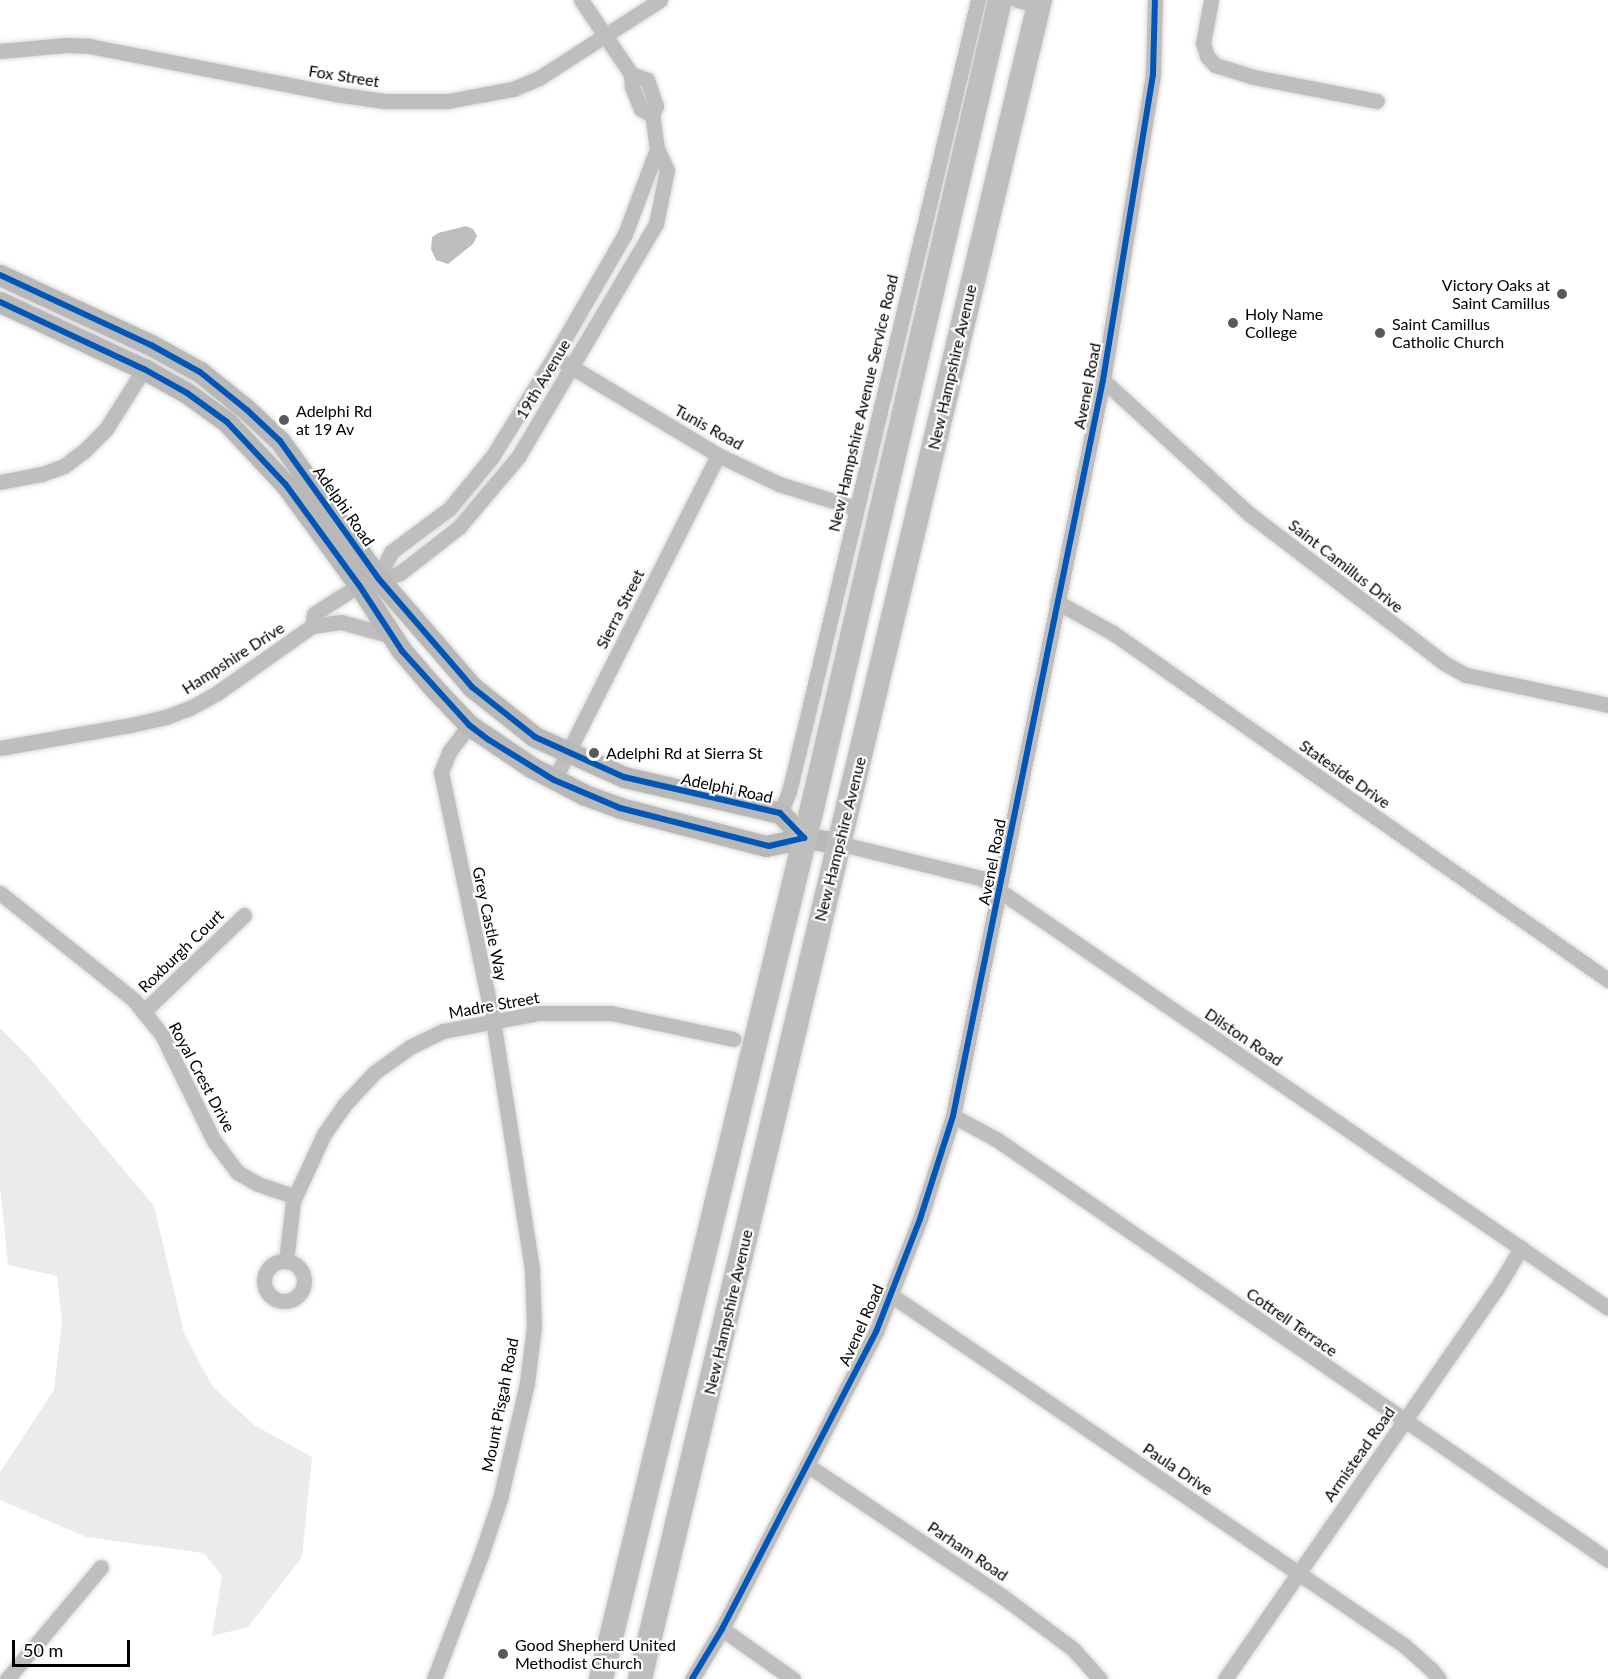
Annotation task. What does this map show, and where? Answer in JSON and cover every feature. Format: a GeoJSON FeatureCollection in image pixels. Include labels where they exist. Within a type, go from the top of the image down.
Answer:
{"type":"FeatureCollection","features":[{"type":"Feature","properties":{"kind":"main road"},"geometry":{"type":"LineString","coordinates":[[601,1679],[804,838],[1000,0]]}},
{"type":"Feature","properties":{"kind":"main road","name":"New Hampshire Avenue"},"geometry":{"type":"LineString","coordinates":[[640,1679],[838,843],[1032,2]]}},
{"type":"Feature","properties":{"kind":"main road","name":"Adelphi Road"},"geometry":{"type":"LineString","coordinates":[[0,275],[151,345],[200,372],[247,410],[279,441],[369,581],[392,636],[402,651],[469,724],[554,780],[620,808],[766,846],[804,838],[838,843]]}},
{"type":"Feature","properties":{"kind":"main road","name":"Adelphi Road"},"geometry":{"type":"LineString","coordinates":[[0,302],[144,369],[187,393],[227,422],[286,485],[369,581],[472,687],[535,737],[624,777],[780,813],[804,838]]}},
{"type":"Feature","properties":{"kind":"street","name":"19th Avenue"},"geometry":{"type":"LineString","coordinates":[[369,581],[400,573],[459,527],[518,457],[656,224],[667,170],[657,149],[652,115],[641,109],[632,87],[631,74],[581,0]]}},
{"type":"Feature","properties":{"kind":"street","name":"Fox Street"},"geometry":{"type":"LineString","coordinates":[[0,51],[66,45],[89,46],[335,94],[416,102],[480,97],[513,89],[539,78],[660,0]]}},
{"type":"Feature","properties":{"kind":"street","name":"New Hampshire Avenue Service Road"},"geometry":{"type":"LineString","coordinates":[[780,813],[789,792],[978,0]]}},
{"type":"Feature","properties":{"kind":"street","name":"Avenel Road"},"geometry":{"type":"LineString","coordinates":[[692,1679],[722,1629],[876,1332],[920,1219],[953,1116],[1103,380],[1153,74],[1155,0]]}},
{"type":"Feature","properties":{"kind":"street"},"geometry":{"type":"LineString","coordinates":[[1211,0],[1203,43],[1207,56],[1215,65],[1254,77],[1377,101]]}},
{"type":"Feature","properties":{"kind":"street","name":"19th Avenue"},"geometry":{"type":"LineString","coordinates":[[369,581],[391,552],[445,512],[492,457],[554,357],[624,234],[657,149]]}},
{"type":"Feature","properties":{"kind":"street","name":"Tunis Road"},"geometry":{"type":"LineString","coordinates":[[554,357],[718,454],[779,484],[856,508]]}},
{"type":"Feature","properties":{"kind":"street"},"geometry":{"type":"LineString","coordinates":[[0,483],[64,466],[84,451],[120,409],[144,369]]}},
{"type":"Feature","properties":{"kind":"street","name":"Saint Camillus Drive"},"geometry":{"type":"LineString","coordinates":[[1103,380],[1248,513],[1444,663],[1466,675],[1608,705]]}},
{"type":"Feature","properties":{"kind":"street","name":"Sierra Street"},"geometry":{"type":"LineString","coordinates":[[554,780],[718,454]]}},
{"type":"Feature","properties":{"kind":"street"},"geometry":{"type":"LineString","coordinates":[[445,512],[459,527]]}},
{"type":"Feature","properties":{"kind":"street","name":"Hampshire Drive"},"geometry":{"type":"LineString","coordinates":[[0,748],[132,725],[190,708],[217,693],[312,626],[314,614],[369,581]]}},
{"type":"Feature","properties":{"kind":"street","name":"Stateside Drive"},"geometry":{"type":"LineString","coordinates":[[1057,602],[1113,633],[1608,980]]}},
{"type":"Feature","properties":{"kind":"street"},"geometry":{"type":"LineString","coordinates":[[312,626],[341,622],[392,636]]}},
{"type":"Feature","properties":{"kind":"street","name":"Grey Castle Way"},"geometry":{"type":"LineString","coordinates":[[469,724],[449,752],[441,772],[452,836],[493,1021]]}},
{"type":"Feature","properties":{"kind":"street","name":"Dilston Road"},"geometry":{"type":"LineString","coordinates":[[838,843],[981,878],[1608,1308]]}},
{"type":"Feature","properties":{"kind":"street","name":"Royal Crest Drive"},"geometry":{"type":"LineString","coordinates":[[0,893],[96,967],[134,1000],[162,1035],[225,1160],[237,1173],[295,1197]]}},
{"type":"Feature","properties":{"kind":"street","name":"Roxburgh Court"},"geometry":{"type":"LineString","coordinates":[[143,1012],[244,915]]}},
{"type":"Feature","properties":{"kind":"street","name":"Madre Street"},"geometry":{"type":"LineString","coordinates":[[286,1261],[295,1197],[324,1134],[344,1105],[375,1072],[410,1047],[443,1031],[539,1014],[611,1013],[733,1039]]}},
{"type":"Feature","properties":{"kind":"street","name":"Mount Pisgah Road"},"geometry":{"type":"LineString","coordinates":[[434,1679],[482,1555],[500,1498],[526,1383],[534,1326],[532,1269],[493,1021]]}},
{"type":"Feature","properties":{"kind":"street","name":"Cottrell Terrace"},"geometry":{"type":"LineString","coordinates":[[953,1116],[996,1139],[1608,1560]]}},
{"type":"Feature","properties":{"kind":"street","name":"Armistead Road"},"geometry":{"type":"LineString","coordinates":[[1225,1679],[1497,1288],[1521,1248]]}},
{"type":"Feature","properties":{"kind":"street","name":"Paula Drive"},"geometry":{"type":"LineString","coordinates":[[891,1295],[1405,1646],[1439,1679]]}},
{"type":"Feature","properties":{"kind":"street","name":"Parham Road"},"geometry":{"type":"LineString","coordinates":[[807,1465],[1002,1596],[1073,1649],[1100,1679]]}},
{"type":"Feature","properties":{"kind":"street"},"geometry":{"type":"LineString","coordinates":[[7,1679],[102,1567]]}},
{"type":"Feature","properties":{"kind":"street"},"geometry":{"type":"LineString","coordinates":[[722,1629],[793,1679]]}},
{"type":"Feature","properties":{"kind":"shaded area"},"geometry":{"type":"Polygon","coordinates":[[[466,226],[473,229],[477,236],[473,244],[448,264],[436,260],[431,249],[432,237],[438,233],[466,226]]]}},
{"type":"Feature","properties":{"kind":"shaded area"},"geometry":{"type":"Polygon","coordinates":[[[0,1028],[29,1057],[154,1206],[184,1333],[212,1386],[254,1425],[312,1457],[302,1557],[248,1627],[212,1636],[222,1576],[204,1553],[86,1537],[0,1500],[0,1472],[54,1390],[62,1321],[57,1276],[8,1265],[0,1186],[0,1028]]]}},
{"type":"Feature","properties":{"kind":"cycle path"},"geometry":{"type":"LineString","coordinates":[[692,1679],[722,1629],[876,1332],[920,1219],[953,1116],[1103,380],[1153,74],[1155,0]]}},
{"type":"Feature","properties":{"kind":"cycle path"},"geometry":{"type":"LineString","coordinates":[[0,275],[151,345],[200,372],[247,410],[280,441],[378,578],[472,687],[535,737],[624,777],[780,813],[804,838]]}},
{"type":"Feature","properties":{"kind":"cycle path"},"geometry":{"type":"LineString","coordinates":[[0,302],[144,369],[187,393],[227,422],[286,485],[359,585],[402,651],[469,725],[489,740],[554,780],[620,808],[769,846],[804,838]]}},
{"type":"Feature","properties":{"kind":"place","name":"Victory Oaks at Saint Camillus"},"geometry":{"type":"Point","coordinates":[1562,294]}},
{"type":"Feature","properties":{"kind":"place","name":"Holy Name College"},"geometry":{"type":"Point","coordinates":[1233,323]}},
{"type":"Feature","properties":{"kind":"place","name":"Saint Camillus Catholic Church"},"geometry":{"type":"Point","coordinates":[1380,333]}},
{"type":"Feature","properties":{"kind":"place","name":"Adelphi Rd at 19 Av"},"geometry":{"type":"Point","coordinates":[284,420]}},
{"type":"Feature","properties":{"kind":"place","name":"Adelphi Rd at Sierra St"},"geometry":{"type":"Point","coordinates":[594,753]}},
{"type":"Feature","properties":{"kind":"place","name":"Good Shepherd United Methodist Church"},"geometry":{"type":"Point","coordinates":[503,1654]}}]}
